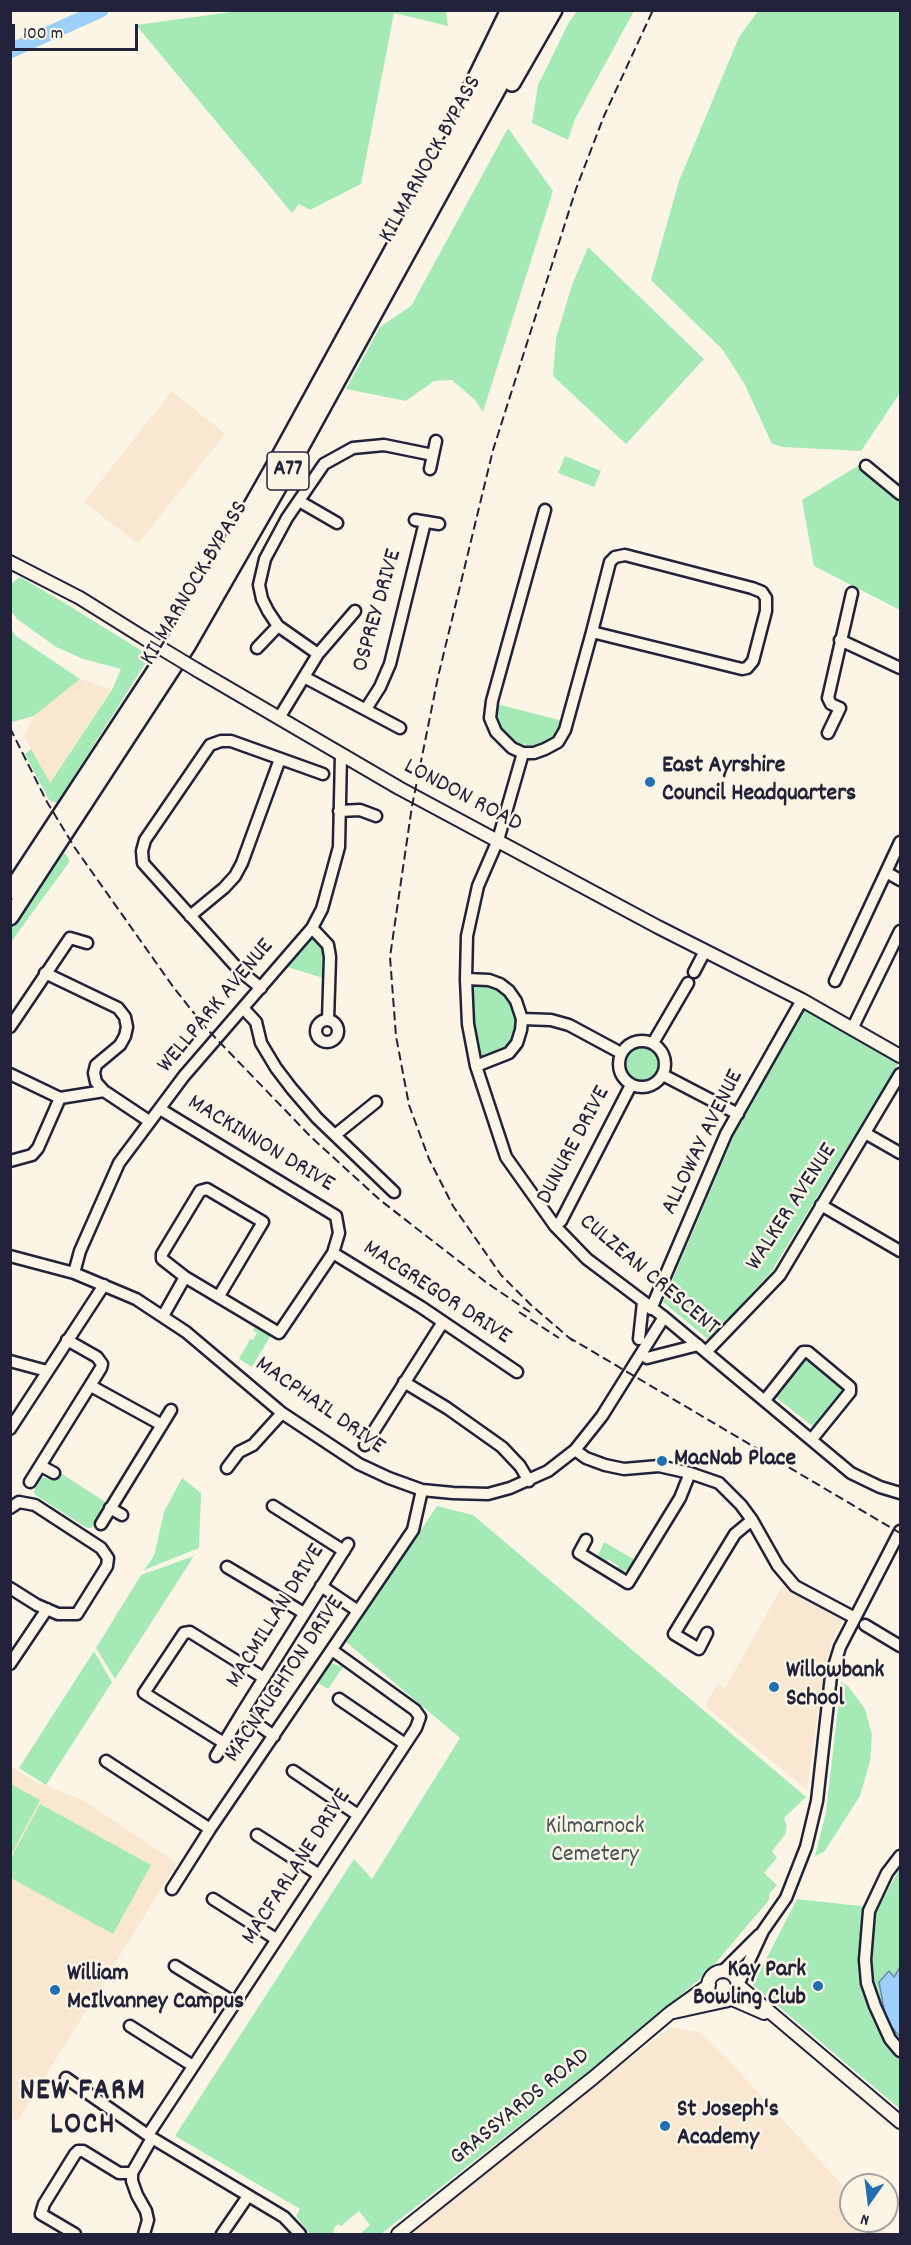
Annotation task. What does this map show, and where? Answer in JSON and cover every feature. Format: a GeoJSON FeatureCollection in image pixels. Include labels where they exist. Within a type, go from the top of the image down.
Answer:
{"type":"FeatureCollection","features":[{"type":"Feature","properties":{"kind":"highway","name":"A77"},"geometry":{"type":"LineString","coordinates":[[378,292],[509,10]]}},
{"type":"Feature","properties":{"kind":"highway","name":"KILMARNOCK BYPASS"},"geometry":{"type":"LineString","coordinates":[[10,917],[187,646],[288,470],[524,10]]}},
{"type":"Feature","properties":{"kind":"highway","name":"KILMARNOCK BYPASS"},"geometry":{"type":"LineString","coordinates":[[10,892],[178,636],[275,465],[541,10]]}},
{"type":"Feature","properties":{"kind":"highway","name":"A77"},"geometry":{"type":"LineString","coordinates":[[378,292],[462,168],[554,10]]}},
{"type":"Feature","properties":{"kind":"main road","name":"LONDON ROAD"},"geometry":{"type":"LineString","coordinates":[[10,562],[80,598],[341,754],[705,951],[802,1000],[900,1056]]}},
{"type":"Feature","properties":{"kind":"main road"},"geometry":{"type":"LineString","coordinates":[[773,2017],[728,2000],[714,1998],[709,1985],[713,1976],[722,1972],[731,1974],[738,1985],[773,2017],[812,2046],[900,2122]]}},
{"type":"Feature","properties":{"kind":"main road","name":"GRASSYARDS ROAD"},"geometry":{"type":"LineString","coordinates":[[398,2235],[670,2013],[709,1985]]}},
{"type":"Feature","properties":{"kind":"main road"},"geometry":{"type":"LineString","coordinates":[[670,2013],[728,2000],[737,1992],[738,1985]]}},
{"type":"Feature","properties":{"kind":"street"},"geometry":{"type":"LineString","coordinates":[[430,469],[436,441]]}},
{"type":"Feature","properties":{"kind":"street"},"geometry":{"type":"LineString","coordinates":[[318,654],[278,626],[268,611],[259,585],[265,559],[324,464],[353,448],[384,445],[433,455]]}},
{"type":"Feature","properties":{"kind":"street"},"geometry":{"type":"LineString","coordinates":[[866,466],[900,494]]}},
{"type":"Feature","properties":{"kind":"street"},"geometry":{"type":"LineString","coordinates":[[299,501],[337,523]]}},
{"type":"Feature","properties":{"kind":"street"},"geometry":{"type":"LineString","coordinates":[[545,510],[492,701],[490,718],[503,741],[523,753],[534,753],[545,749],[558,742],[566,730],[610,562],[615,557],[625,555],[752,588],[762,592],[766,598],[766,611],[753,661],[747,668],[742,669],[592,632]]}},
{"type":"Feature","properties":{"kind":"street","name":"OSPREY DRIVE"},"geometry":{"type":"LineString","coordinates":[[366,709],[380,687],[390,664],[420,521],[439,524]]}},
{"type":"Feature","properties":{"kind":"street"},"geometry":{"type":"LineString","coordinates":[[828,733],[840,708],[831,704],[828,698],[852,593]]}},
{"type":"Feature","properties":{"kind":"street"},"geometry":{"type":"LineString","coordinates":[[279,718],[318,654],[355,611]]}},
{"type":"Feature","properties":{"kind":"street"},"geometry":{"type":"LineString","coordinates":[[257,648],[278,626]]}},
{"type":"Feature","properties":{"kind":"street"},"geometry":{"type":"LineString","coordinates":[[840,640],[900,668]]}},
{"type":"Feature","properties":{"kind":"street"},"geometry":{"type":"LineString","coordinates":[[304,678],[400,728]]}},
{"type":"Feature","properties":{"kind":"street"},"geometry":{"type":"LineString","coordinates":[[261,988],[240,971],[143,863],[142,850],[146,840],[210,745],[221,741],[231,741],[323,774]]}},
{"type":"Feature","properties":{"kind":"street","name":"CULZEAN CRESCENT"},"geometry":{"type":"LineString","coordinates":[[523,753],[498,840],[478,886],[467,936],[468,1024],[476,1066],[506,1157],[555,1226],[587,1260],[664,1317],[851,1473],[880,1487],[900,1493]]}},
{"type":"Feature","properties":{"kind":"street","name":"WELLPARK AVENUE"},"geometry":{"type":"LineString","coordinates":[[74,1273],[80,1251],[119,1163],[184,1076],[312,928],[322,909],[339,847],[341,754]]}},
{"type":"Feature","properties":{"kind":"street"},"geometry":{"type":"LineString","coordinates":[[190,916],[235,876],[242,863],[280,759]]}},
{"type":"Feature","properties":{"kind":"street"},"geometry":{"type":"LineString","coordinates":[[339,811],[360,810],[376,816]]}},
{"type":"Feature","properties":{"kind":"street"},"geometry":{"type":"LineString","coordinates":[[835,981],[900,842]]}},
{"type":"Feature","properties":{"kind":"street"},"geometry":{"type":"LineString","coordinates":[[886,872],[900,880]]}},
{"type":"Feature","properties":{"kind":"street"},"geometry":{"type":"LineString","coordinates":[[312,928],[328,945],[330,957],[328,1020]]}},
{"type":"Feature","properties":{"kind":"street"},"geometry":{"type":"LineString","coordinates":[[852,1029],[900,931]]}},
{"type":"Feature","properties":{"kind":"street"},"geometry":{"type":"LineString","coordinates":[[10,1027],[70,938],[87,943]]}},
{"type":"Feature","properties":{"kind":"street"},"geometry":{"type":"LineString","coordinates":[[653,1043],[705,951]]}},
{"type":"Feature","properties":{"kind":"street"},"geometry":{"type":"LineString","coordinates":[[45,973],[118,1008],[125,1017],[127,1027],[120,1045],[96,1065],[94,1073],[96,1082],[149,1121]]}},
{"type":"Feature","properties":{"kind":"street"},"geometry":{"type":"LineString","coordinates":[[466,979],[489,980],[500,984],[516,1001],[522,1019],[517,1043],[509,1053],[476,1066]]}},
{"type":"Feature","properties":{"kind":"street","name":"ALLOWAY AVENUE"},"geometry":{"type":"LineString","coordinates":[[639,1339],[647,1305],[726,1134],[802,1000]]}},
{"type":"Feature","properties":{"kind":"street"},"geometry":{"type":"LineString","coordinates":[[243,1008],[256,1022],[261,1043],[276,1068],[317,1118],[394,1192]]}},
{"type":"Feature","properties":{"kind":"street"},"geometry":{"type":"LineString","coordinates":[[522,1019],[551,1020],[569,1025],[621,1053]]}},
{"type":"Feature","properties":{"kind":"street"},"geometry":{"type":"LineString","coordinates":[[639,1041],[653,1043],[664,1054],[666,1068],[653,1086],[638,1088],[621,1075],[619,1068],[621,1053],[626,1047],[639,1041]]}},
{"type":"Feature","properties":{"kind":"street"},"geometry":{"type":"LineString","coordinates":[[10,1074],[60,1098],[104,1090]]}},
{"type":"Feature","properties":{"kind":"street","name":"WALKER AVENUE"},"geometry":{"type":"LineString","coordinates":[[702,1349],[780,1275],[900,1074]]}},
{"type":"Feature","properties":{"kind":"street"},"geometry":{"type":"LineString","coordinates":[[663,1075],[738,1114]]}},
{"type":"Feature","properties":{"kind":"street","name":"DUNURE DRIVE"},"geometry":{"type":"LineString","coordinates":[[555,1226],[561,1221],[632,1085]]}},
{"type":"Feature","properties":{"kind":"street"},"geometry":{"type":"LineString","coordinates":[[10,1161],[32,1155],[38,1148],[60,1098]]}},
{"type":"Feature","properties":{"kind":"street"},"geometry":{"type":"LineString","coordinates":[[335,1135],[376,1102]]}},
{"type":"Feature","properties":{"kind":"street","name":"MACKINNON DRIVE"},"geometry":{"type":"LineString","coordinates":[[160,1109],[336,1216],[339,1233],[333,1253]]}},
{"type":"Feature","properties":{"kind":"street"},"geometry":{"type":"LineString","coordinates":[[865,1133],[900,1153]]}},
{"type":"Feature","properties":{"kind":"street"},"geometry":{"type":"LineString","coordinates":[[219,1296],[263,1222],[207,1189],[200,1191],[162,1254],[162,1259],[185,1277],[279,1333],[333,1253]]}},
{"type":"Feature","properties":{"kind":"street"},"geometry":{"type":"LineString","coordinates":[[821,1205],[900,1251]]}},
{"type":"Feature","properties":{"kind":"street","name":"MACGREGOR DRIVE"},"geometry":{"type":"LineString","coordinates":[[333,1253],[517,1371]]}},
{"type":"Feature","properties":{"kind":"street","name":"MACPHAIL DRIVE"},"geometry":{"type":"LineString","coordinates":[[10,1256],[74,1273],[136,1299],[186,1332],[282,1413],[359,1464],[388,1479],[422,1490],[453,1493],[488,1494],[529,1480],[548,1471],[575,1450],[602,1416],[664,1317]]}},
{"type":"Feature","properties":{"kind":"street"},"geometry":{"type":"LineString","coordinates":[[163,1316],[185,1277]]}},
{"type":"Feature","properties":{"kind":"street"},"geometry":{"type":"LineString","coordinates":[[10,1429],[104,1286]]}},
{"type":"Feature","properties":{"kind":"street"},"geometry":{"type":"LineString","coordinates":[[365,1445],[443,1322]]}},
{"type":"Feature","properties":{"kind":"street"},"geometry":{"type":"LineString","coordinates":[[30,1482],[101,1368],[100,1360],[67,1340]]}},
{"type":"Feature","properties":{"kind":"street"},"geometry":{"type":"LineString","coordinates":[[646,1358],[702,1349]]}},
{"type":"Feature","properties":{"kind":"street"},"geometry":{"type":"LineString","coordinates":[[765,1400],[803,1352],[808,1352],[850,1387],[850,1392],[812,1439]]}},
{"type":"Feature","properties":{"kind":"street"},"geometry":{"type":"LineString","coordinates":[[10,1361],[47,1371]]}},
{"type":"Feature","properties":{"kind":"street"},"geometry":{"type":"LineString","coordinates":[[404,1382],[447,1408],[501,1447],[529,1480]]}},
{"type":"Feature","properties":{"kind":"street"},"geometry":{"type":"LineString","coordinates":[[91,1386],[162,1425]]}},
{"type":"Feature","properties":{"kind":"street"},"geometry":{"type":"LineString","coordinates":[[100,1524],[171,1410]]}},
{"type":"Feature","properties":{"kind":"street"},"geometry":{"type":"LineString","coordinates":[[227,1468],[239,1452],[253,1445],[282,1413]]}},
{"type":"Feature","properties":{"kind":"street"},"geometry":{"type":"LineString","coordinates":[[575,1450],[586,1458],[605,1465],[624,1468],[659,1466],[719,1483],[737,1500],[752,1520],[777,1566],[795,1586],[855,1618]]}},
{"type":"Feature","properties":{"kind":"street"},"geometry":{"type":"LineString","coordinates":[[41,1466],[54,1473]]}},
{"type":"Feature","properties":{"kind":"street"},"geometry":{"type":"LineString","coordinates":[[586,1540],[579,1553],[628,1583],[680,1498],[690,1473]]}},
{"type":"Feature","properties":{"kind":"street","name":"MACNAUGHTON DRIVE"},"geometry":{"type":"LineString","coordinates":[[172,1889],[210,1829],[413,1530],[422,1490]]}},
{"type":"Feature","properties":{"kind":"street"},"geometry":{"type":"LineString","coordinates":[[10,1508],[19,1502],[35,1505],[101,1548],[108,1558],[107,1566],[77,1614],[58,1614],[10,1588]]}},
{"type":"Feature","properties":{"kind":"street","name":"MACMILLAN DRIVE"},"geometry":{"type":"LineString","coordinates":[[216,1756],[346,1548],[273,1506]]}},
{"type":"Feature","properties":{"kind":"street"},"geometry":{"type":"LineString","coordinates":[[110,1508],[122,1515]]}},
{"type":"Feature","properties":{"kind":"street"},"geometry":{"type":"LineString","coordinates":[[707,1633],[699,1648],[674,1634],[735,1533],[752,1520]]}},
{"type":"Feature","properties":{"kind":"street"},"geometry":{"type":"LineString","coordinates":[[738,1985],[763,1931],[786,1898],[806,1847],[817,1801],[831,1676],[840,1647],[900,1531]]}},
{"type":"Feature","properties":{"kind":"street"},"geometry":{"type":"LineString","coordinates":[[227,1567],[304,1613]]}},
{"type":"Feature","properties":{"kind":"street"},"geometry":{"type":"LineString","coordinates":[[321,1586],[358,1611]]}},
{"type":"Feature","properties":{"kind":"street"},"geometry":{"type":"LineString","coordinates":[[10,1664],[47,1609]]}},
{"type":"Feature","properties":{"kind":"street"},"geometry":{"type":"LineString","coordinates":[[865,1626],[900,1646]]}},
{"type":"Feature","properties":{"kind":"street"},"geometry":{"type":"LineString","coordinates":[[224,1743],[144,1693],[184,1633],[190,1632],[264,1678]]}},
{"type":"Feature","properties":{"kind":"street","name":"MACFARLANE DRIVE"},"geometry":{"type":"LineString","coordinates":[[132,2174],[150,2136],[193,2066],[405,1744],[420,1717],[415,1710],[332,1650]]}},
{"type":"Feature","properties":{"kind":"street"},"geometry":{"type":"LineString","coordinates":[[339,1700],[405,1744]]}},
{"type":"Feature","properties":{"kind":"street"},"geometry":{"type":"LineString","coordinates":[[242,1713],[274,1736]]}},
{"type":"Feature","properties":{"kind":"street"},"geometry":{"type":"LineString","coordinates":[[106,1761],[210,1829]]}},
{"type":"Feature","properties":{"kind":"street"},"geometry":{"type":"LineString","coordinates":[[293,1771],[358,1815]]}},
{"type":"Feature","properties":{"kind":"street"},"geometry":{"type":"LineString","coordinates":[[256,1835],[318,1874]]}},
{"type":"Feature","properties":{"kind":"street"},"geometry":{"type":"LineString","coordinates":[[900,1856],[887,1873],[869,1911],[865,1960],[867,1983],[875,2006],[890,2039],[900,2051]]}},
{"type":"Feature","properties":{"kind":"street"},"geometry":{"type":"LineString","coordinates":[[213,1899],[276,1939]]}},
{"type":"Feature","properties":{"kind":"street"},"geometry":{"type":"LineString","coordinates":[[722,1972],[763,1931]]}},
{"type":"Feature","properties":{"kind":"street"},"geometry":{"type":"LineString","coordinates":[[175,1966],[235,2003]]}},
{"type":"Feature","properties":{"kind":"street"},"geometry":{"type":"LineString","coordinates":[[130,2026],[193,2066]]}},
{"type":"Feature","properties":{"kind":"street"},"geometry":{"type":"LineString","coordinates":[[66,2078],[150,2136],[284,2217],[300,2235]]}},
{"type":"Feature","properties":{"kind":"street"},"geometry":{"type":"LineString","coordinates":[[75,2235],[41,2214],[41,2209],[78,2151],[83,2151],[118,2173],[132,2174],[132,2181],[148,2220],[144,2235]]}},
{"type":"Feature","properties":{"kind":"street"},"geometry":{"type":"LineString","coordinates":[[222,2235],[248,2196]]}},
{"type":"Feature","properties":{"kind":"shaded area"},"geometry":{"type":"Polygon","coordinates":[[[172,391],[225,434],[138,544],[84,502],[172,391]]]}},
{"type":"Feature","properties":{"kind":"shaded area"},"geometry":{"type":"Polygon","coordinates":[[[80,679],[112,690],[49,784],[24,736],[34,716],[80,679]]]}},
{"type":"Feature","properties":{"kind":"shaded area","name":"Willowbank School"},"geometry":{"type":"Polygon","coordinates":[[[783,1585],[843,1620],[832,1642],[823,1674],[807,1790],[705,1706],[717,1684],[725,1688],[783,1585]]]}},
{"type":"Feature","properties":{"kind":"shaded area","name":"William McIlvanney Campus"},"geometry":{"type":"Polygon","coordinates":[[[10,1766],[34,1781],[85,1801],[177,1863],[18,2121],[10,2117],[10,1766]]]}},
{"type":"Feature","properties":{"kind":"shaded area","name":"St Joseph's Academy"},"geometry":{"type":"Polygon","coordinates":[[[671,2027],[699,2032],[726,2057],[839,2182],[839,2233],[887,2234],[398,2234],[671,2027]]]}},
{"type":"Feature","properties":{"kind":"green space"},"geometry":{"type":"Polygon","coordinates":[[[578,10],[634,11],[575,119],[568,140],[532,123],[538,85],[569,22],[578,10]]]}},
{"type":"Feature","properties":{"kind":"green space"},"geometry":{"type":"Polygon","coordinates":[[[239,11],[446,11],[448,26],[394,13],[361,184],[310,210],[299,204],[292,213],[136,25],[239,11]]]}},
{"type":"Feature","properties":{"kind":"green space"},"geometry":{"type":"Polygon","coordinates":[[[758,11],[900,11],[900,393],[861,451],[783,447],[772,444],[744,383],[722,349],[651,280],[679,181],[739,37],[758,11]]]}},
{"type":"Feature","properties":{"kind":"green space"},"geometry":{"type":"Polygon","coordinates":[[[508,128],[553,191],[483,412],[475,400],[452,380],[434,381],[406,401],[346,389],[380,327],[411,306],[508,128]]]}},
{"type":"Feature","properties":{"kind":"green space"},"geometry":{"type":"Polygon","coordinates":[[[588,247],[704,359],[626,444],[553,376],[556,338],[572,285],[588,247]]]}},
{"type":"Feature","properties":{"kind":"green space"},"geometry":{"type":"Polygon","coordinates":[[[565,456],[601,471],[594,487],[558,473],[565,456]]]}},
{"type":"Feature","properties":{"kind":"green space"},"geometry":{"type":"Polygon","coordinates":[[[861,464],[900,498],[900,610],[814,566],[802,500],[861,464]]]}},
{"type":"Feature","properties":{"kind":"green space"},"geometry":{"type":"Polygon","coordinates":[[[20,577],[150,656],[57,803],[49,800],[25,754],[31,749],[50,783],[112,690],[121,669],[83,659],[56,647],[17,619],[11,611],[11,584],[20,577]]]}},
{"type":"Feature","properties":{"kind":"green space"},"geometry":{"type":"Polygon","coordinates":[[[11,629],[16,636],[80,679],[34,716],[12,722],[10,718],[11,629]]]}},
{"type":"Feature","properties":{"kind":"green space"},"geometry":{"type":"Polygon","coordinates":[[[497,704],[563,721],[556,735],[544,743],[532,746],[521,744],[513,741],[503,732],[496,719],[497,704]]]}},
{"type":"Feature","properties":{"kind":"green space"},"geometry":{"type":"Polygon","coordinates":[[[64,852],[70,861],[11,942],[11,924],[35,886],[64,852]]]}},
{"type":"Feature","properties":{"kind":"green space"},"geometry":{"type":"Polygon","coordinates":[[[309,937],[317,939],[322,947],[323,978],[284,966],[309,937]]]}},
{"type":"Feature","properties":{"kind":"green space"},"geometry":{"type":"Polygon","coordinates":[[[466,979],[500,984],[522,1019],[517,1043],[476,1066],[466,979]]]}},
{"type":"Feature","properties":{"kind":"green space"},"geometry":{"type":"Polygon","coordinates":[[[804,1008],[900,1061],[771,1272],[709,1340],[663,1302],[733,1137],[804,1008]]]}},
{"type":"Feature","properties":{"kind":"green space"},"geometry":{"type":"Polygon","coordinates":[[[642,1044],[650,1045],[656,1050],[661,1056],[661,1072],[656,1078],[650,1083],[642,1084],[634,1083],[628,1078],[623,1072],[622,1064],[623,1056],[628,1050],[634,1045],[642,1044]]]}},
{"type":"Feature","properties":{"kind":"green space"},"geometry":{"type":"Polygon","coordinates":[[[256,1326],[271,1335],[252,1367],[239,1359],[250,1339],[253,1340],[257,1333],[253,1330],[256,1326]]]}},
{"type":"Feature","properties":{"kind":"green space"},"geometry":{"type":"Polygon","coordinates":[[[811,1360],[844,1386],[842,1397],[816,1429],[773,1395],[800,1362],[811,1360]]]}},
{"type":"Feature","properties":{"kind":"green space"},"geometry":{"type":"Polygon","coordinates":[[[59,1472],[107,1503],[91,1528],[87,1528],[34,1493],[41,1477],[53,1480],[59,1472]]]}},
{"type":"Feature","properties":{"kind":"green space"},"geometry":{"type":"Polygon","coordinates":[[[182,1478],[201,1493],[199,1548],[144,1570],[154,1556],[164,1512],[182,1478]]]}},
{"type":"Feature","properties":{"kind":"green space","name":"Kilmarnock Cemetery"},"geometry":{"type":"Polygon","coordinates":[[[437,1506],[473,1515],[806,1797],[784,1818],[787,1826],[785,1835],[772,1851],[777,1858],[764,1873],[777,1885],[769,1894],[769,1900],[707,1973],[603,2060],[381,2234],[361,2233],[370,2225],[359,2211],[341,2226],[338,2224],[333,2234],[310,2234],[296,2216],[300,2209],[175,2136],[354,1859],[372,1879],[460,1738],[346,1642],[437,1506]]]}},
{"type":"Feature","properties":{"kind":"green space"},"geometry":{"type":"Polygon","coordinates":[[[604,1542],[635,1560],[628,1569],[623,1572],[616,1570],[618,1566],[608,1559],[605,1564],[600,1561],[598,1556],[604,1542]]]}},
{"type":"Feature","properties":{"kind":"green space"},"geometry":{"type":"Polygon","coordinates":[[[194,1556],[115,1679],[96,1648],[141,1575],[194,1556]]]}},
{"type":"Feature","properties":{"kind":"green space"},"geometry":{"type":"Polygon","coordinates":[[[94,1651],[112,1682],[46,1785],[19,1768],[94,1651]]]}},
{"type":"Feature","properties":{"kind":"green space"},"geometry":{"type":"Polygon","coordinates":[[[328,1662],[343,1667],[328,1689],[314,1680],[328,1662]]]}},
{"type":"Feature","properties":{"kind":"green space"},"geometry":{"type":"Polygon","coordinates":[[[841,1682],[848,1686],[865,1709],[872,1735],[870,1761],[860,1796],[824,1852],[815,1856],[826,1812],[841,1682]]]}},
{"type":"Feature","properties":{"kind":"green space"},"geometry":{"type":"Polygon","coordinates":[[[11,1784],[40,1800],[11,1855],[11,1784]]]}},
{"type":"Feature","properties":{"kind":"green space"},"geometry":{"type":"Polygon","coordinates":[[[40,1804],[151,1865],[113,1934],[11,1878],[11,1858],[40,1804]]]}},
{"type":"Feature","properties":{"kind":"green space"},"geometry":{"type":"Polygon","coordinates":[[[900,1868],[900,2109],[753,1985],[797,1899],[878,1908],[900,1868]]]}},
{"type":"Feature","properties":{"kind":"water"},"geometry":{"type":"Polygon","coordinates":[[[900,1967],[900,2037],[886,2020],[879,1982],[889,1971],[894,1977],[900,1967]]]}},
{"type":"Feature","properties":{"kind":"waterway"},"geometry":{"type":"LineString","coordinates":[[10,51],[101,10]]}},
{"type":"Feature","properties":{"kind":"railway"},"geometry":{"type":"LineString","coordinates":[[573,1341],[531,1305],[501,1275],[453,1206],[429,1159],[409,1105],[396,1036],[390,957],[412,806],[438,677],[493,450],[576,189],[604,116],[653,10]]}},
{"type":"Feature","properties":{"kind":"railway"},"geometry":{"type":"LineString","coordinates":[[10,728],[47,802],[75,848],[174,988],[205,1027],[311,1137],[380,1200],[487,1283],[530,1312]]}},
{"type":"Feature","properties":{"kind":"railway"},"geometry":{"type":"LineString","coordinates":[[519,1312],[559,1338]]}},
{"type":"Feature","properties":{"kind":"railway"},"geometry":{"type":"LineString","coordinates":[[568,1337],[900,1533]]}},
{"type":"Feature","properties":{"kind":"place","name":"East Ayrshire Council Headquarters"},"geometry":{"type":"Point","coordinates":[650,782]}},
{"type":"Feature","properties":{"kind":"place","name":"MacNab Place"},"geometry":{"type":"Point","coordinates":[662,1461]}},
{"type":"Feature","properties":{"kind":"place","name":"Willowbank School"},"geometry":{"type":"Point","coordinates":[774,1687]}},
{"type":"Feature","properties":{"kind":"place","name":"Kay Park Bowling Club"},"geometry":{"type":"Point","coordinates":[818,1986]}},
{"type":"Feature","properties":{"kind":"place","name":"William McIlvanney Campus"},"geometry":{"type":"Point","coordinates":[55,1990]}},
{"type":"Feature","properties":{"kind":"place","name":"St Joseph's Academy"},"geometry":{"type":"Point","coordinates":[665,2126]}},
{"type":"Feature","properties":{"kind":"district","name":"NEW FARM LOCH"},"geometry":{"type":"Point","coordinates":[83,2111]}}]}
